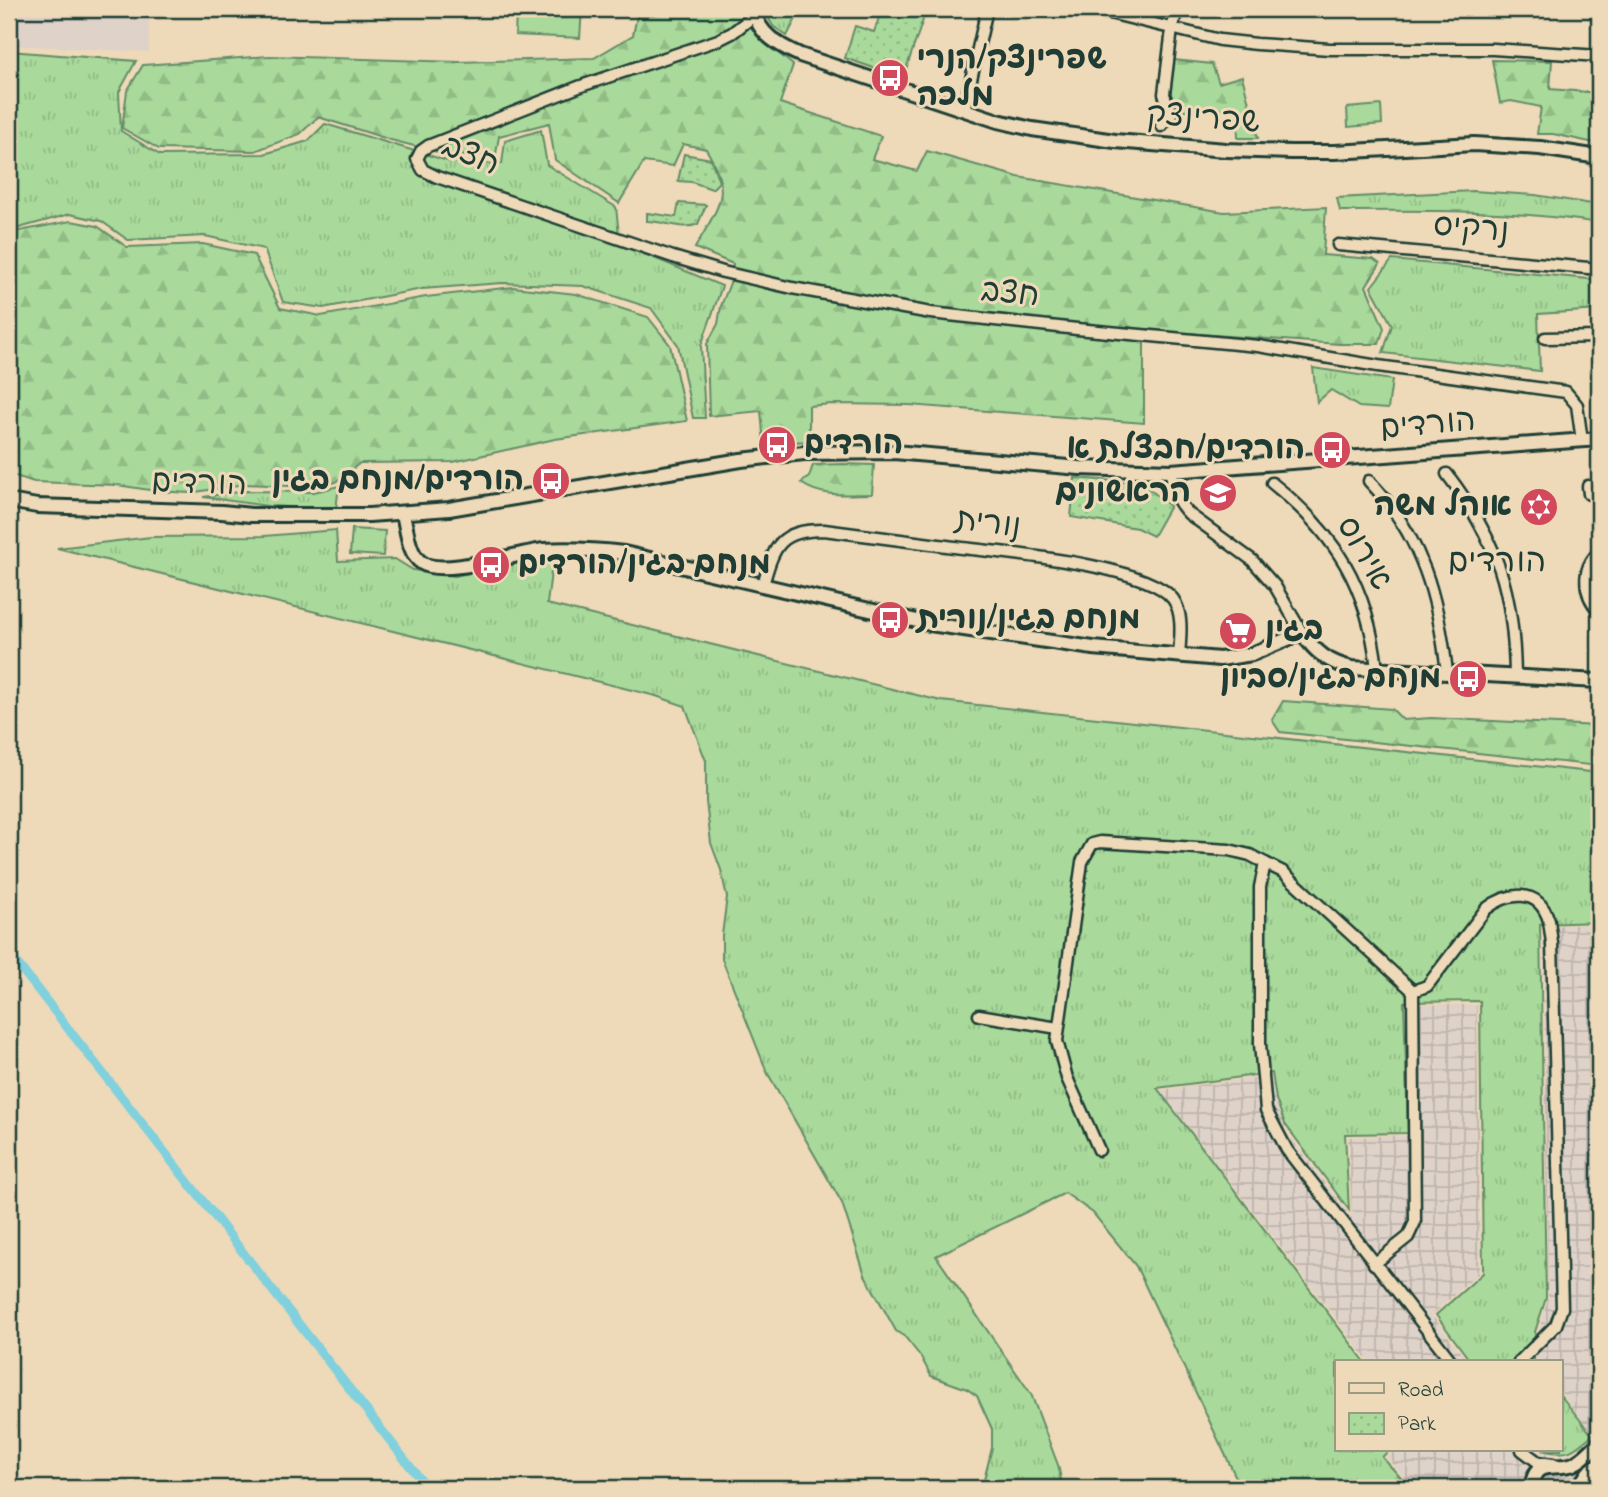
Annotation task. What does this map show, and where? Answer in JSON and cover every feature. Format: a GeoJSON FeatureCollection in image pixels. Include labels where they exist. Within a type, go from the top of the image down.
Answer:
{"type":"FeatureCollection","features":[{"type":"Feature","properties":{"kind":"street"},"geometry":{"type":"LineString","coordinates":[[964,110],[988,9]]}},
{"type":"Feature","properties":{"kind":"street"},"geometry":{"type":"LineString","coordinates":[[1093,9],[1220,40],[1296,48],[1493,49],[1599,56]]}},
{"type":"Feature","properties":{"kind":"street"},"geometry":{"type":"LineString","coordinates":[[1161,126],[1171,115],[1164,94],[1177,9]]}},
{"type":"Feature","properties":{"kind":"street","name":"שפרינצק"},"geometry":{"type":"LineString","coordinates":[[754,12],[764,31],[786,49],[964,110],[1032,129],[1226,150],[1335,152],[1474,144],[1540,148],[1599,157]]}},
{"type":"Feature","properties":{"kind":"street","name":"חצב"},"geometry":{"type":"LineString","coordinates":[[754,12],[732,33],[718,40],[581,86],[428,146],[421,151],[417,159],[423,170],[437,177],[673,257],[792,288],[931,313],[1077,329],[1198,338],[1566,392],[1577,405],[1583,441]]}},
{"type":"Feature","properties":{"kind":"street","name":"נרקיס"},"geometry":{"type":"LineString","coordinates":[[1338,245],[1599,269]]}},
{"type":"Feature","properties":{"kind":"street"},"geometry":{"type":"LineString","coordinates":[[1545,338],[1599,337]]}},
{"type":"Feature","properties":{"kind":"street","name":"הורדים"},"geometry":{"type":"LineString","coordinates":[[9,501],[37,506],[251,515],[403,514],[449,509],[741,460],[804,453],[894,452],[1080,468],[1171,471],[1599,439]]}},
{"type":"Feature","properties":{"kind":"street"},"geometry":{"type":"LineString","coordinates":[[1171,471],[1175,495],[1180,505],[1239,548],[1264,572],[1302,633],[1321,656],[1335,664],[1377,669],[1599,681]]}},
{"type":"Feature","properties":{"kind":"street"},"geometry":{"type":"LineString","coordinates":[[1447,474],[1473,511],[1496,554],[1512,613],[1514,676]]}},
{"type":"Feature","properties":{"kind":"street"},"geometry":{"type":"LineString","coordinates":[[1369,481],[1407,532],[1426,572],[1440,616],[1447,672]]}},
{"type":"Feature","properties":{"kind":"street","name":"אירוס"},"geometry":{"type":"LineString","coordinates":[[1272,483],[1314,522],[1352,576],[1369,618],[1377,669]]}},
{"type":"Feature","properties":{"kind":"street"},"geometry":{"type":"LineString","coordinates":[[1588,486],[1589,494],[1599,494]]}},
{"type":"Feature","properties":{"kind":"street"},"geometry":{"type":"LineString","coordinates":[[403,514],[415,555],[422,563],[431,566],[459,566],[545,550],[581,549],[624,553],[930,624],[1038,641],[1202,659],[1236,658],[1252,654],[1302,633]]}},
{"type":"Feature","properties":{"kind":"street","name":"נורית"},"geometry":{"type":"LineString","coordinates":[[763,585],[772,553],[778,543],[796,532],[808,530],[1078,563],[1131,577],[1166,592],[1178,609],[1180,656]]}},
{"type":"Feature","properties":{"kind":"street"},"geometry":{"type":"LineString","coordinates":[[1599,552],[1590,564],[1586,576],[1588,596],[1599,611]]}},
{"type":"Feature","properties":{"kind":"street"},"geometry":{"type":"LineString","coordinates":[[1099,1150],[1067,1078],[1058,1041],[1082,862],[1092,844],[1100,842],[1228,850],[1250,855],[1283,872],[1413,991],[1415,1222],[1408,1237],[1374,1265]]}},
{"type":"Feature","properties":{"kind":"street"},"geometry":{"type":"LineString","coordinates":[[1265,863],[1260,887],[1260,1044],[1266,1110],[1287,1150],[1450,1360]]}},
{"type":"Feature","properties":{"kind":"street"},"geometry":{"type":"LineString","coordinates":[[1413,991],[1427,986],[1486,909],[1507,896],[1528,897],[1539,903],[1548,919],[1552,943],[1562,1308],[1556,1325],[1521,1360]]}},
{"type":"Feature","properties":{"kind":"street"},"geometry":{"type":"LineString","coordinates":[[979,1015],[1058,1028]]}},
{"type":"Feature","properties":{"kind":"street"},"geometry":{"type":"LineString","coordinates":[[1532,1485],[1540,1469],[1577,1462],[1599,1443]]}},
{"type":"Feature","properties":{"kind":"street"},"geometry":{"type":"LineString","coordinates":[[1523,1452],[1530,1466],[1532,1485]]}},
{"type":"Feature","properties":{"kind":"street"},"geometry":{"type":"LineString","coordinates":[[1525,1452],[1538,1462],[1557,1465],[1570,1471],[1577,1488]]}},
{"type":"Feature","properties":{"kind":"street"},"geometry":{"type":"LineString","coordinates":[[1577,1488],[1599,1464]]}},
{"type":"Feature","properties":{"kind":"shaded area"},"geometry":{"type":"Polygon","coordinates":[[[9,9],[149,9],[149,52],[9,45],[9,9]]]}},
{"type":"Feature","properties":{"kind":"shaded area"},"geometry":{"type":"Polygon","coordinates":[[[1599,924],[1599,1474],[1581,1488],[1413,1488],[1386,1457],[1392,1452],[1544,1452],[1558,1457],[1576,1452],[1596,1438],[1562,1394],[1562,1360],[1536,1360],[1538,1332],[1548,1298],[1543,926],[1599,924]]]}},
{"type":"Feature","properties":{"kind":"shaded area"},"geometry":{"type":"Polygon","coordinates":[[[1407,1004],[1477,1005],[1480,1272],[1432,1315],[1466,1360],[1367,1360],[1160,1090],[1270,1076],[1287,1133],[1352,1218],[1348,1137],[1410,1135],[1407,1004]]]}},
{"type":"Feature","properties":{"kind":"green space"},"geometry":{"type":"Polygon","coordinates":[[[413,9],[582,9],[580,38],[515,35],[516,13],[413,9]]]}},
{"type":"Feature","properties":{"kind":"green space"},"geometry":{"type":"Polygon","coordinates":[[[696,9],[746,9],[756,35],[793,65],[780,103],[881,136],[872,159],[917,171],[927,151],[1018,177],[1224,212],[1326,207],[1323,255],[1373,259],[1380,264],[1366,286],[1384,328],[1379,344],[1339,344],[1144,330],[1144,423],[909,405],[832,404],[809,406],[809,441],[764,444],[761,411],[709,416],[707,344],[718,324],[721,306],[732,278],[733,264],[695,248],[720,200],[719,178],[706,149],[683,144],[673,166],[644,162],[619,203],[555,160],[549,123],[499,136],[496,154],[453,156],[318,117],[300,134],[255,151],[159,149],[122,128],[127,91],[143,65],[269,56],[458,62],[594,58],[633,35],[637,16],[696,9]]]}},
{"type":"Feature","properties":{"kind":"green space"},"geometry":{"type":"Polygon","coordinates":[[[763,9],[801,9],[787,36],[773,26],[763,9]]]}},
{"type":"Feature","properties":{"kind":"green space"},"geometry":{"type":"Polygon","coordinates":[[[882,9],[909,9],[925,14],[903,78],[845,58],[855,26],[874,32],[882,9]]]}},
{"type":"Feature","properties":{"kind":"green space"},"geometry":{"type":"Polygon","coordinates":[[[9,51],[136,61],[119,92],[121,131],[160,155],[264,154],[308,141],[325,124],[451,162],[502,164],[505,141],[541,130],[547,165],[616,207],[620,244],[722,286],[701,346],[705,418],[693,418],[678,345],[651,308],[583,286],[502,283],[422,289],[323,308],[283,302],[264,249],[205,236],[128,240],[101,221],[70,214],[19,228],[9,228],[9,51]]]}},
{"type":"Feature","properties":{"kind":"green space"},"geometry":{"type":"Polygon","coordinates":[[[1174,60],[1212,64],[1219,83],[1242,76],[1258,138],[1238,138],[1237,109],[1183,110],[1177,106],[1170,88],[1174,60]]]}},
{"type":"Feature","properties":{"kind":"green space"},"geometry":{"type":"Polygon","coordinates":[[[1492,60],[1552,61],[1550,89],[1599,93],[1599,144],[1553,134],[1537,134],[1541,107],[1511,101],[1500,103],[1492,60]]]}},
{"type":"Feature","properties":{"kind":"green space"},"geometry":{"type":"Polygon","coordinates":[[[1381,105],[1382,124],[1348,127],[1347,108],[1381,105]]]}},
{"type":"Feature","properties":{"kind":"green space"},"geometry":{"type":"Polygon","coordinates":[[[684,154],[711,159],[719,182],[712,189],[692,182],[678,181],[684,154]]]}},
{"type":"Feature","properties":{"kind":"green space"},"geometry":{"type":"Polygon","coordinates":[[[1473,191],[1535,195],[1599,205],[1599,223],[1502,213],[1340,211],[1337,198],[1473,191]]]}},
{"type":"Feature","properties":{"kind":"green space"},"geometry":{"type":"Polygon","coordinates":[[[679,203],[706,205],[698,224],[680,226],[647,221],[647,213],[676,217],[679,203]]]}},
{"type":"Feature","properties":{"kind":"green space"},"geometry":{"type":"Polygon","coordinates":[[[71,221],[97,226],[127,247],[203,244],[254,255],[280,308],[321,316],[426,297],[513,287],[576,294],[648,317],[670,345],[687,421],[555,439],[453,462],[360,463],[336,482],[311,487],[244,484],[190,493],[117,485],[34,482],[9,474],[9,233],[71,221]]]}},
{"type":"Feature","properties":{"kind":"green space"},"geometry":{"type":"Polygon","coordinates":[[[1392,260],[1599,280],[1599,310],[1538,314],[1540,371],[1383,353],[1392,325],[1371,287],[1392,260]]]}},
{"type":"Feature","properties":{"kind":"green space"},"geometry":{"type":"Polygon","coordinates":[[[1313,368],[1392,380],[1388,409],[1359,407],[1331,390],[1317,402],[1313,368]]]}},
{"type":"Feature","properties":{"kind":"green space"},"geometry":{"type":"Polygon","coordinates":[[[813,465],[874,465],[872,494],[826,493],[801,483],[809,477],[813,465]]]}},
{"type":"Feature","properties":{"kind":"green space"},"geometry":{"type":"Polygon","coordinates":[[[1075,478],[1142,483],[1170,506],[1153,536],[1137,528],[1071,517],[1075,478]]]}},
{"type":"Feature","properties":{"kind":"green space"},"geometry":{"type":"Polygon","coordinates":[[[339,486],[336,509],[268,506],[203,497],[245,491],[314,492],[339,486]]]}},
{"type":"Feature","properties":{"kind":"green space"},"geometry":{"type":"Polygon","coordinates":[[[352,529],[385,531],[383,556],[350,554],[352,529]]]}},
{"type":"Feature","properties":{"kind":"green space"},"geometry":{"type":"Polygon","coordinates":[[[336,530],[338,561],[395,559],[413,570],[455,576],[528,560],[552,564],[547,604],[941,701],[1599,773],[1599,922],[1540,924],[1546,1298],[1535,1332],[1534,1360],[1470,1360],[1436,1315],[1483,1273],[1480,1001],[1404,1002],[1408,1133],[1345,1134],[1349,1210],[1285,1124],[1276,1099],[1272,1073],[1157,1088],[1363,1360],[1335,1360],[1335,1452],[1388,1452],[1382,1457],[1410,1488],[1241,1488],[1136,1266],[1093,1213],[1065,1193],[936,1256],[1031,1394],[1058,1465],[1063,1488],[982,1488],[992,1448],[992,1429],[977,1396],[967,1389],[931,1376],[921,1357],[905,1337],[896,1331],[865,1275],[842,1203],[767,1072],[722,959],[727,897],[711,843],[706,802],[706,761],[685,706],[656,696],[57,548],[151,537],[264,536],[336,530]]]}},
{"type":"Feature","properties":{"kind":"green space"},"geometry":{"type":"Polygon","coordinates":[[[1283,701],[1392,709],[1403,720],[1431,718],[1599,726],[1599,766],[1280,732],[1272,720],[1283,701]]]}},
{"type":"Feature","properties":{"kind":"green space"},"geometry":{"type":"Polygon","coordinates":[[[1562,1397],[1592,1435],[1570,1451],[1558,1453],[1553,1452],[1562,1452],[1562,1397]]]}},
{"type":"Feature","properties":{"kind":"waterway"},"geometry":{"type":"LineString","coordinates":[[9,953],[427,1488]]}},
{"type":"Feature","properties":{"kind":"place","name":"שפרינצק/הנרי מלכה"},"geometry":{"type":"Point","coordinates":[890,78]}},
{"type":"Feature","properties":{"kind":"place","name":"הורדים"},"geometry":{"type":"Point","coordinates":[777,445]}},
{"type":"Feature","properties":{"kind":"place","name":"הורדים/חבצלת א"},"geometry":{"type":"Point","coordinates":[1332,450]}},
{"type":"Feature","properties":{"kind":"place","name":"הורדים/מנחם בגין"},"geometry":{"type":"Point","coordinates":[551,481]}},
{"type":"Feature","properties":{"kind":"place","name":"הראשונים"},"geometry":{"type":"Point","coordinates":[1218,493]}},
{"type":"Feature","properties":{"kind":"place","name":"אוהל משה"},"geometry":{"type":"Point","coordinates":[1539,507]}},
{"type":"Feature","properties":{"kind":"place","name":"מנחם בגין/הורדים"},"geometry":{"type":"Point","coordinates":[491,565]}},
{"type":"Feature","properties":{"kind":"place","name":"מנחם בגין/נורית"},"geometry":{"type":"Point","coordinates":[890,620]}},
{"type":"Feature","properties":{"kind":"place","name":"בגין"},"geometry":{"type":"Point","coordinates":[1238,631]}},
{"type":"Feature","properties":{"kind":"place","name":"מנחם בגין/סביון"},"geometry":{"type":"Point","coordinates":[1468,679]}},
{"type":"Feature","properties":{"kind":"district","name":"הורדים"},"geometry":{"type":"Point","coordinates":[1497,563]}}]}
